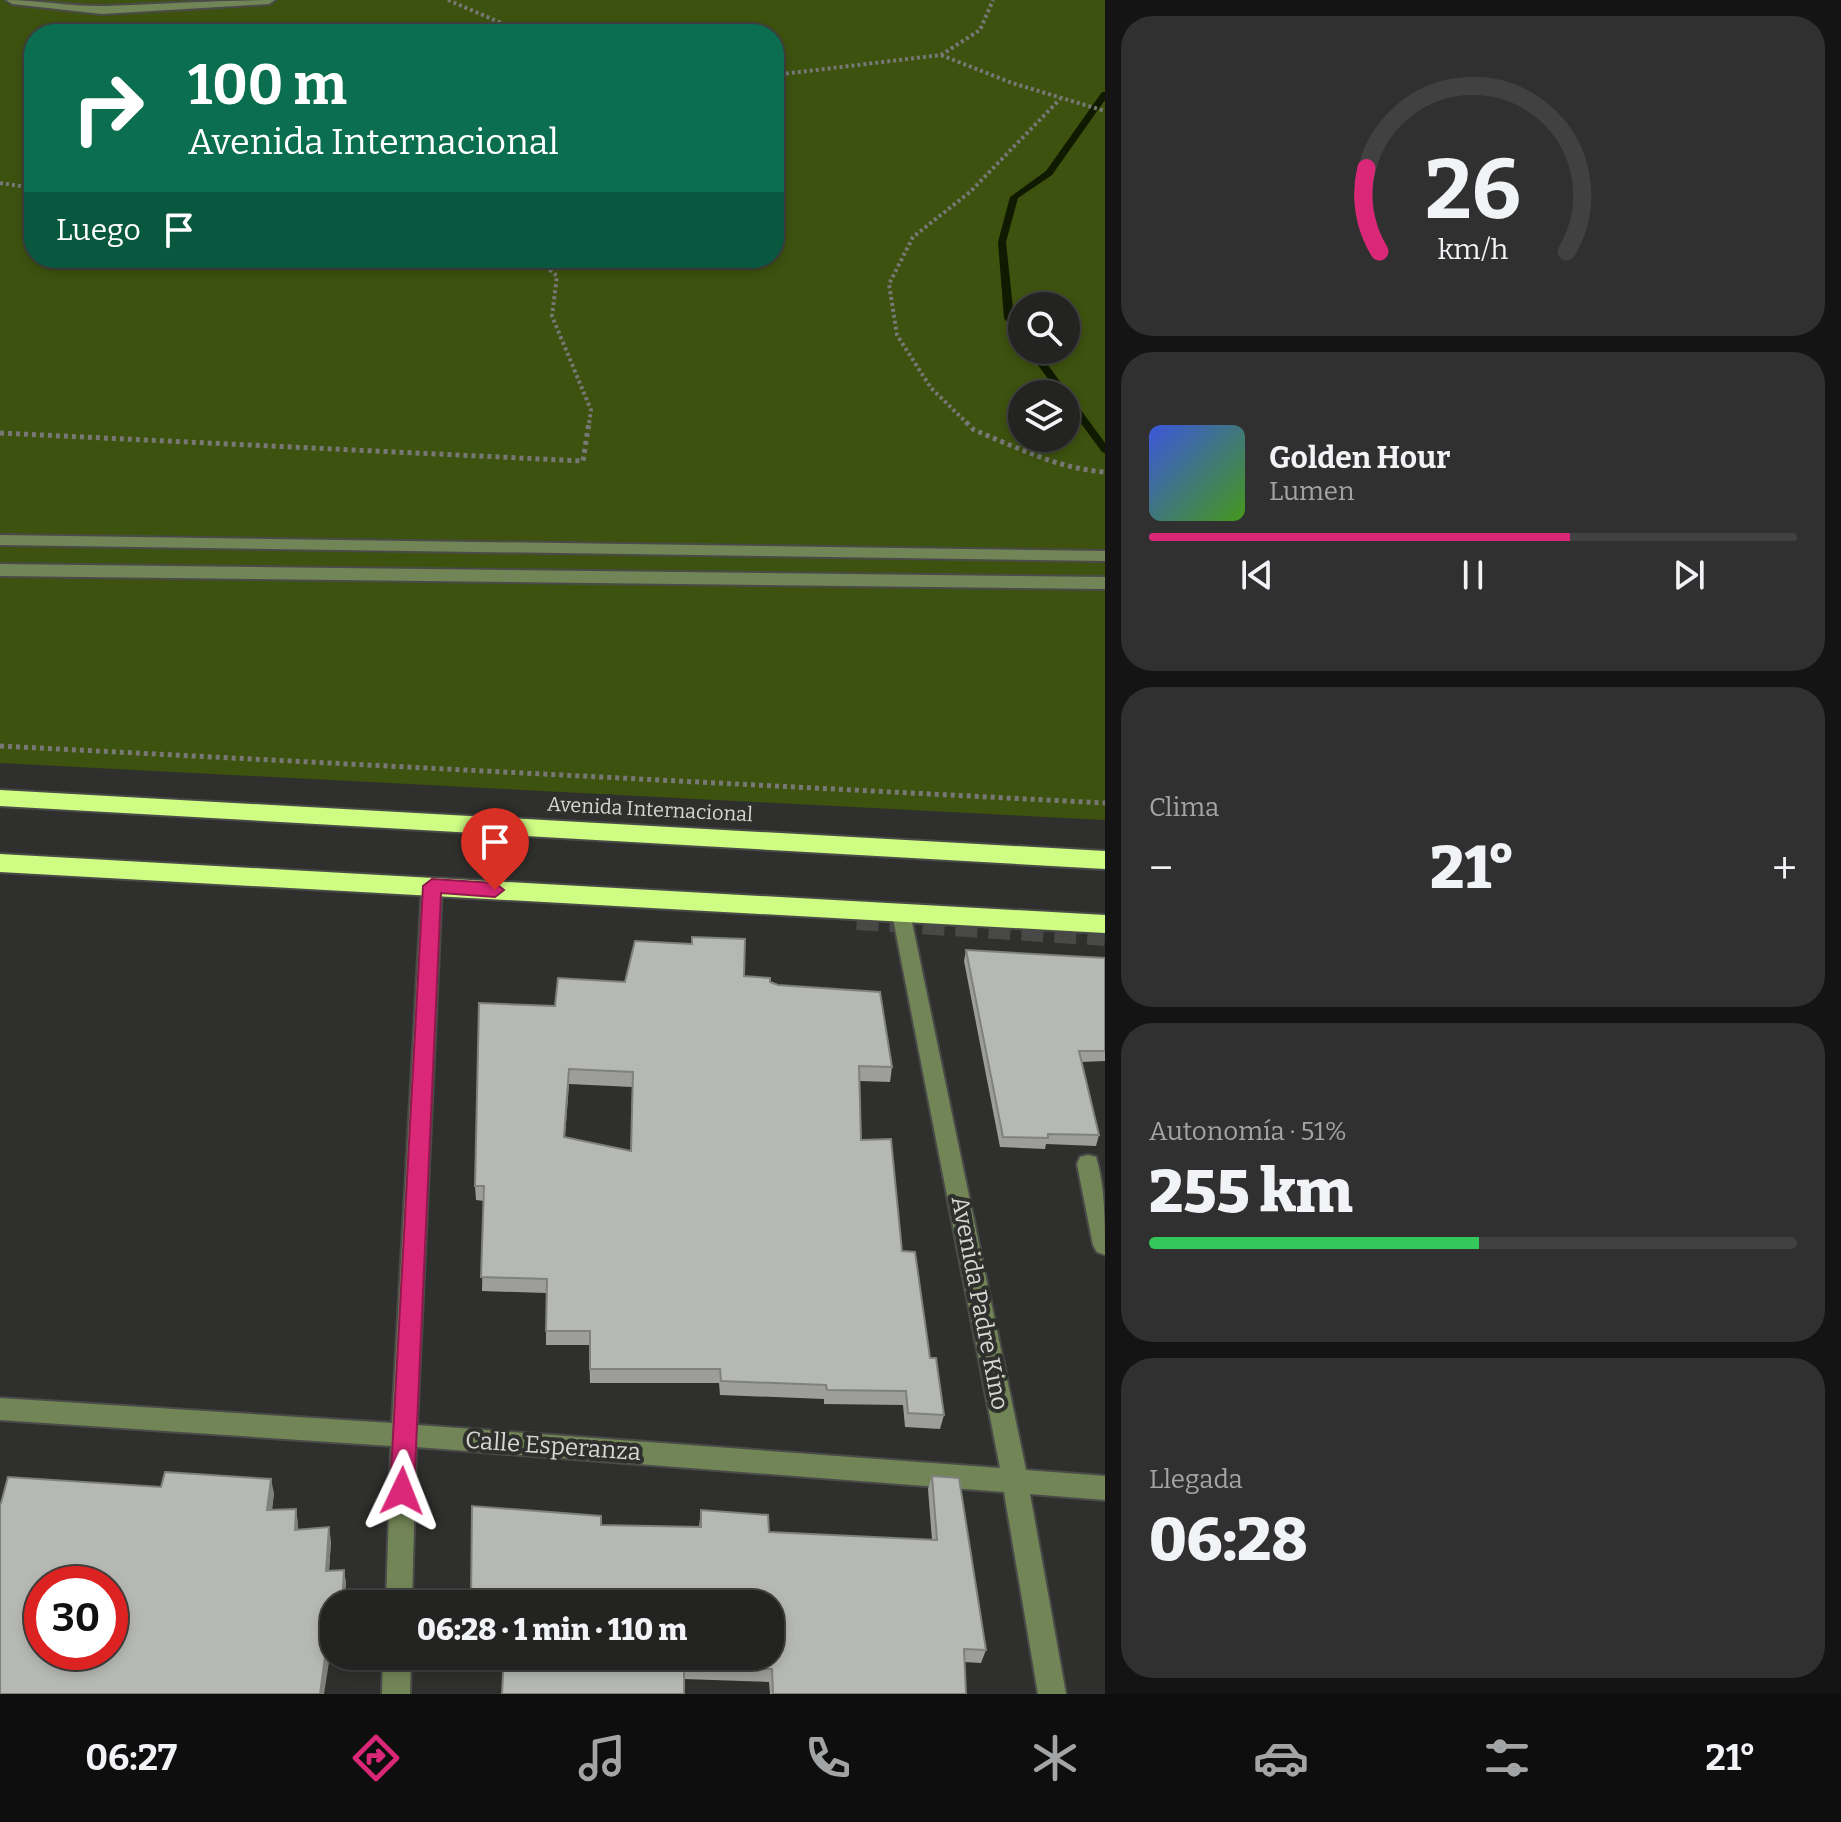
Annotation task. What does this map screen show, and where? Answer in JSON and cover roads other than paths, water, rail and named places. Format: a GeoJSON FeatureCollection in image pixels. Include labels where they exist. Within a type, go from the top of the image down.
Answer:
{"type":"FeatureCollection","features":[{"type":"Feature","properties":{"kind":"highway","name":"Avenida Internacional"},"geometry":{"type":"LineString","coordinates":[[0,798],[1105,860]]}},
{"type":"Feature","properties":{"kind":"highway"},"geometry":{"type":"LineString","coordinates":[[0,863],[1105,924]]}},
{"type":"Feature","properties":{"kind":"street"},"geometry":{"type":"LineString","coordinates":[[12,0],[102,10],[269,0]]}},
{"type":"Feature","properties":{"kind":"street"},"geometry":{"type":"LineString","coordinates":[[0,540],[1105,556]]}},
{"type":"Feature","properties":{"kind":"street"},"geometry":{"type":"LineString","coordinates":[[0,570],[1105,583]]}},
{"type":"Feature","properties":{"kind":"street"},"geometry":{"type":"LineString","coordinates":[[399,1590],[404,1435],[432,886]]}},
{"type":"Feature","properties":{"kind":"street","name":"Avenida Padre Kino"},"geometry":{"type":"LineString","coordinates":[[902,913],[1015,1481],[1052,1694]]}},
{"type":"Feature","properties":{"kind":"street"},"geometry":{"type":"LineString","coordinates":[[1088,1164],[1105,1245]]}},
{"type":"Feature","properties":{"kind":"street","name":"Calle Esperanza"},"geometry":{"type":"LineString","coordinates":[[0,1409],[404,1435],[1105,1488]]}},
{"type":"Feature","properties":{"kind":"street"},"geometry":{"type":"LineString","coordinates":[[396,1694],[397,1670]]}},
{"type":"Feature","properties":{"kind":"waterway"},"geometry":{"type":"LineString","coordinates":[[1008,307],[1002,242],[1014,197],[1049,173],[1105,94]]}},
{"type":"Feature","properties":{"kind":"waterway"},"geometry":{"type":"LineString","coordinates":[[1042,364],[1054,380]]}},
{"type":"Feature","properties":{"kind":"waterway"},"geometry":{"type":"LineString","coordinates":[[1080,415],[1105,450]]}},
{"type":"Feature","properties":{"kind":"tunnel"},"geometry":{"type":"LineString","coordinates":[[857,919],[1105,935]]}}]}
